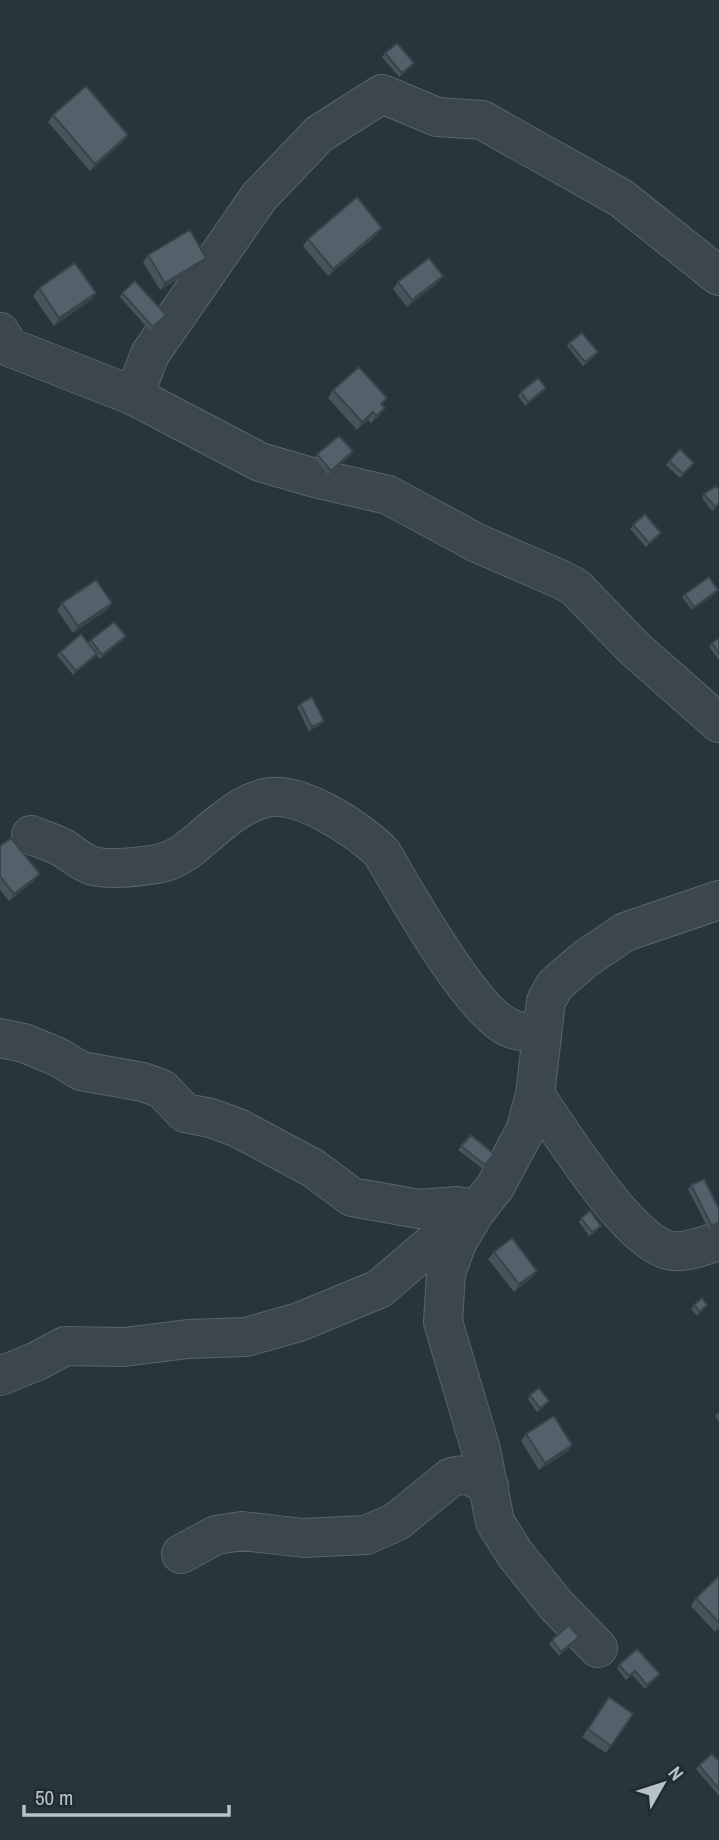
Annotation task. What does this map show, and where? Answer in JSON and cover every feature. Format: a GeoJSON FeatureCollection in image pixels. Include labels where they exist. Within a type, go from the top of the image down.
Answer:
{"type":"FeatureCollection","features":[{"type":"Feature","properties":{"kind":"street"},"geometry":{"type":"LineString","coordinates":[[134,396],[150,354],[259,197],[319,134],[382,94],[437,117],[482,120],[621,198],[719,276]]}},
{"type":"Feature","properties":{"kind":"street"},"geometry":{"type":"LineString","coordinates":[[0,332],[9,347],[134,396],[261,462],[388,495],[477,543],[575,587],[635,649],[719,723]]}},
{"type":"Feature","properties":{"kind":"street"},"geometry":{"type":"LineString","coordinates":[[31,835],[60,846],[91,866],[156,864],[186,853],[223,820],[244,806],[268,797],[300,801],[335,817],[370,840],[382,853],[467,988],[496,1020],[509,1028],[542,1035]]}},
{"type":"Feature","properties":{"kind":"street"},"geometry":{"type":"LineString","coordinates":[[598,1648],[556,1605],[515,1554],[495,1522],[472,1415],[457,1375],[443,1322],[446,1273],[457,1243],[474,1214],[495,1187],[525,1131],[535,1095],[546,1000],[555,985],[576,965],[625,932],[719,900]]}},
{"type":"Feature","properties":{"kind":"street"},"geometry":{"type":"LineString","coordinates":[[0,1038],[24,1043],[58,1057],[81,1071],[143,1082],[162,1089],[185,1113],[211,1118],[238,1128],[313,1168],[352,1197],[419,1209],[457,1206],[471,1208],[474,1214]]}},
{"type":"Feature","properties":{"kind":"street"},"geometry":{"type":"LineString","coordinates":[[535,1095],[609,1199],[644,1237],[670,1251],[719,1241]]}},
{"type":"Feature","properties":{"kind":"street"},"geometry":{"type":"LineString","coordinates":[[0,1376],[65,1346],[124,1347],[188,1339],[246,1337],[299,1322],[379,1289],[462,1218],[474,1214]]}},
{"type":"Feature","properties":{"kind":"street"},"geometry":{"type":"LineString","coordinates":[[181,1554],[216,1535],[242,1531],[304,1538],[366,1535],[396,1522],[450,1478],[467,1475],[489,1486]]}},
{"type":"Feature","properties":{"kind":"building"},"geometry":{"type":"Polygon","coordinates":[[[397,43],[414,63],[402,73],[385,53],[397,43]]]}},
{"type":"Feature","properties":{"kind":"building"},"geometry":{"type":"Polygon","coordinates":[[[86,86],[128,135],[95,164],[53,115],[86,86]]]}},
{"type":"Feature","properties":{"kind":"building"},"geometry":{"type":"Polygon","coordinates":[[[357,197],[382,228],[333,269],[308,239],[357,197]]]}},
{"type":"Feature","properties":{"kind":"building"},"geometry":{"type":"Polygon","coordinates":[[[190,230],[206,258],[165,283],[148,255],[190,230]]]}},
{"type":"Feature","properties":{"kind":"building"},"geometry":{"type":"Polygon","coordinates":[[[429,258],[443,276],[412,300],[398,282],[429,258]]]}},
{"type":"Feature","properties":{"kind":"building"},"geometry":{"type":"Polygon","coordinates":[[[75,263],[96,293],[59,318],[39,288],[75,263]]]}},
{"type":"Feature","properties":{"kind":"building"},"geometry":{"type":"Polygon","coordinates":[[[135,281],[166,315],[153,327],[122,293],[135,281]]]}},
{"type":"Feature","properties":{"kind":"building"},"geometry":{"type":"Polygon","coordinates":[[[582,333],[598,352],[585,362],[569,343],[582,333]]]}},
{"type":"Feature","properties":{"kind":"building"},"geometry":{"type":"Polygon","coordinates":[[[359,367],[387,398],[381,404],[385,408],[376,416],[373,412],[362,422],[333,390],[359,367]]]}},
{"type":"Feature","properties":{"kind":"building"},"geometry":{"type":"Polygon","coordinates":[[[538,378],[546,388],[528,402],[521,392],[538,378]]]}},
{"type":"Feature","properties":{"kind":"building"},"geometry":{"type":"Polygon","coordinates":[[[339,436],[353,451],[331,471],[317,454],[339,436]]]}},
{"type":"Feature","properties":{"kind":"building"},"geometry":{"type":"Polygon","coordinates":[[[680,449],[694,463],[683,474],[669,461],[680,449]]]}},
{"type":"Feature","properties":{"kind":"building"},"geometry":{"type":"Polygon","coordinates":[[[716,486],[719,490],[719,503],[715,507],[704,494],[716,486]]]}},
{"type":"Feature","properties":{"kind":"building"},"geometry":{"type":"Polygon","coordinates":[[[645,514],[661,533],[649,543],[633,525],[645,514]]]}},
{"type":"Feature","properties":{"kind":"building"},"geometry":{"type":"Polygon","coordinates":[[[709,577],[718,590],[694,607],[685,594],[709,577]]]}},
{"type":"Feature","properties":{"kind":"building"},"geometry":{"type":"Polygon","coordinates":[[[96,580],[112,603],[78,626],[62,603],[96,580]]]}},
{"type":"Feature","properties":{"kind":"building"},"geometry":{"type":"Polygon","coordinates":[[[114,622],[126,636],[102,655],[91,640],[114,622]]]}},
{"type":"Feature","properties":{"kind":"building"},"geometry":{"type":"Polygon","coordinates":[[[81,634],[97,654],[76,671],[60,652],[81,634]]]}},
{"type":"Feature","properties":{"kind":"building"},"geometry":{"type":"Polygon","coordinates":[[[719,638],[719,653],[712,643],[719,638]]]}},
{"type":"Feature","properties":{"kind":"building"},"geometry":{"type":"Polygon","coordinates":[[[312,697],[324,721],[312,727],[300,704],[312,697]]]}},
{"type":"Feature","properties":{"kind":"building"},"geometry":{"type":"Polygon","coordinates":[[[11,838],[40,874],[14,894],[0,876],[0,846],[11,838]]]}},
{"type":"Feature","properties":{"kind":"building"},"geometry":{"type":"Polygon","coordinates":[[[471,1135],[494,1154],[485,1165],[461,1146],[471,1135]]]}},
{"type":"Feature","properties":{"kind":"building"},"geometry":{"type":"Polygon","coordinates":[[[704,1179],[719,1209],[719,1222],[712,1226],[691,1185],[704,1179]]]}},
{"type":"Feature","properties":{"kind":"building"},"geometry":{"type":"Polygon","coordinates":[[[590,1211],[601,1226],[592,1232],[581,1218],[590,1211]]]}},
{"type":"Feature","properties":{"kind":"building"},"geometry":{"type":"Polygon","coordinates":[[[512,1238],[537,1271],[519,1284],[494,1252],[512,1238]]]}},
{"type":"Feature","properties":{"kind":"building"},"geometry":{"type":"Polygon","coordinates":[[[702,1298],[707,1305],[700,1312],[694,1305],[702,1298]]]}},
{"type":"Feature","properties":{"kind":"building"},"geometry":{"type":"Polygon","coordinates":[[[539,1388],[549,1401],[540,1408],[530,1395],[539,1388]]]}},
{"type":"Feature","properties":{"kind":"building"},"geometry":{"type":"Polygon","coordinates":[[[554,1416],[572,1445],[545,1463],[526,1434],[554,1416]]]}},
{"type":"Feature","properties":{"kind":"building"},"geometry":{"type":"Polygon","coordinates":[[[719,1576],[719,1623],[696,1598],[719,1576]]]}},
{"type":"Feature","properties":{"kind":"building"},"geometry":{"type":"Polygon","coordinates":[[[569,1625],[579,1637],[561,1652],[552,1640],[569,1625]]]}},
{"type":"Feature","properties":{"kind":"building"},"geometry":{"type":"Polygon","coordinates":[[[637,1649],[660,1674],[647,1685],[635,1671],[629,1676],[619,1665],[637,1649]]]}},
{"type":"Feature","properties":{"kind":"building"},"geometry":{"type":"Polygon","coordinates":[[[609,1697],[633,1714],[611,1746],[588,1729],[609,1697]]]}},
{"type":"Feature","properties":{"kind":"building"},"geometry":{"type":"Polygon","coordinates":[[[712,1754],[719,1761],[719,1789],[699,1765],[712,1754]]]}}]}
